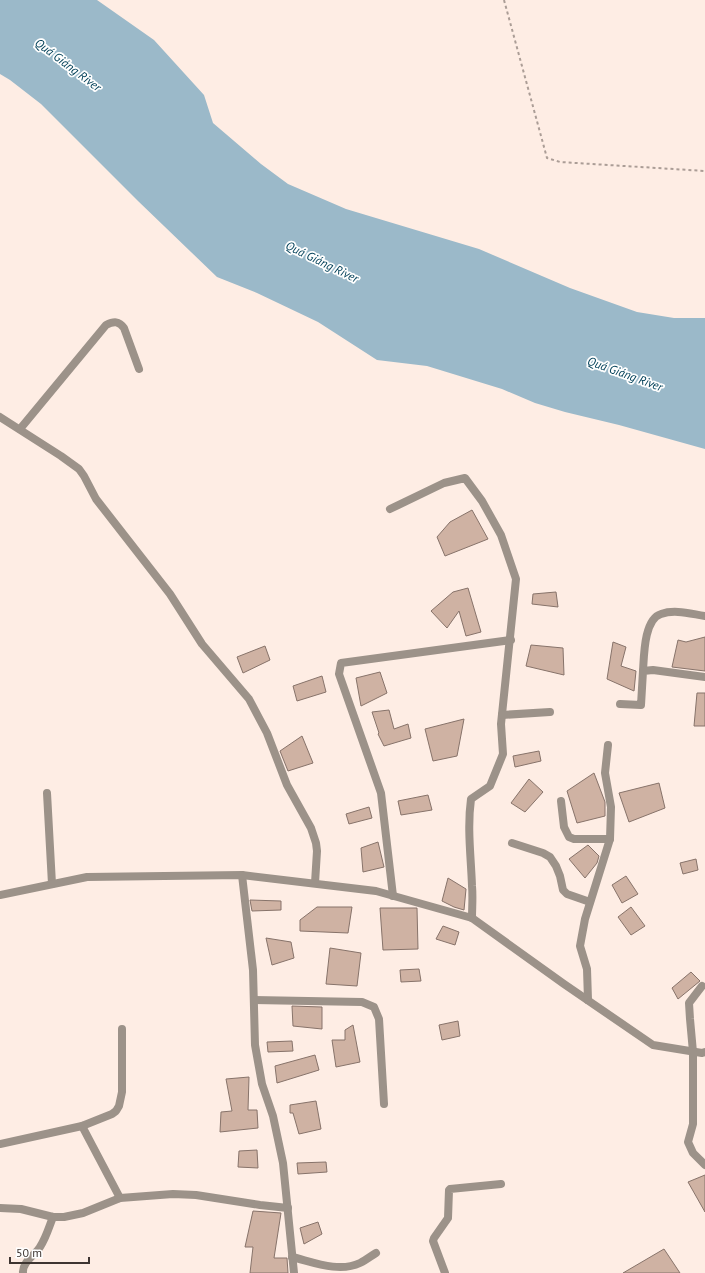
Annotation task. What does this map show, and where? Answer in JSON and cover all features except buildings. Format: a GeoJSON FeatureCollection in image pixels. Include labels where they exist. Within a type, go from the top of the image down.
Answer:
{"type":"FeatureCollection","features":[{"type":"Feature","properties":{"kind":"street"},"geometry":{"type":"LineString","coordinates":[[20,428],[106,325],[111,322],[116,322],[124,328],[139,369]]}},
{"type":"Feature","properties":{"kind":"street"},"geometry":{"type":"LineString","coordinates":[[0,417],[20,428],[79,469],[96,499],[170,594],[202,644],[249,699],[267,733],[287,785],[312,828],[317,851],[314,883]]}},
{"type":"Feature","properties":{"kind":"street"},"geometry":{"type":"LineString","coordinates":[[390,509],[444,483],[465,478],[482,501],[502,535],[516,579],[511,640],[501,724],[503,754],[490,786],[471,799],[469,812],[472,918]]}},
{"type":"Feature","properties":{"kind":"street"},"geometry":{"type":"LineString","coordinates":[[620,704],[641,705],[647,633],[654,618],[659,614],[678,612],[705,616]]}},
{"type":"Feature","properties":{"kind":"street"},"geometry":{"type":"LineString","coordinates":[[393,896],[381,793],[339,674],[341,663],[511,640]]}},
{"type":"Feature","properties":{"kind":"street"},"geometry":{"type":"LineString","coordinates":[[643,671],[653,670],[705,677]]}},
{"type":"Feature","properties":{"kind":"street"},"geometry":{"type":"LineString","coordinates":[[502,714],[550,712]]}},
{"type":"Feature","properties":{"kind":"street"},"geometry":{"type":"LineString","coordinates":[[588,1000],[587,969],[580,946],[585,919],[610,839],[611,807],[605,773],[608,744]]}},
{"type":"Feature","properties":{"kind":"street"},"geometry":{"type":"LineString","coordinates":[[47,793],[52,884]]}},
{"type":"Feature","properties":{"kind":"street"},"geometry":{"type":"LineString","coordinates":[[561,801],[564,827],[569,838],[610,839]]}},
{"type":"Feature","properties":{"kind":"street"},"geometry":{"type":"LineString","coordinates":[[512,843],[543,853],[550,857],[560,876],[563,890],[567,894],[590,902]]}},
{"type":"Feature","properties":{"kind":"street"},"geometry":{"type":"LineString","coordinates":[[242,875],[253,970],[255,1045],[262,1084],[273,1116],[283,1163],[294,1273]]}},
{"type":"Feature","properties":{"kind":"street"},"geometry":{"type":"LineString","coordinates":[[0,895],[87,877],[242,875],[376,891],[472,918],[653,1045],[693,1052],[705,1052]]}},
{"type":"Feature","properties":{"kind":"street"},"geometry":{"type":"LineString","coordinates":[[702,986],[689,1003],[693,1052],[693,1124],[688,1142],[693,1153],[705,1165]]}},
{"type":"Feature","properties":{"kind":"street"},"geometry":{"type":"LineString","coordinates":[[254,1000],[362,1002],[374,1007],[379,1018],[384,1104]]}},
{"type":"Feature","properties":{"kind":"street"},"geometry":{"type":"LineString","coordinates":[[0,1146],[82,1126],[116,1111],[119,1106],[122,1092],[122,1029]]}},
{"type":"Feature","properties":{"kind":"street"},"geometry":{"type":"LineString","coordinates":[[82,1126],[120,1198]]}},
{"type":"Feature","properties":{"kind":"street"},"geometry":{"type":"LineString","coordinates":[[445,1273],[433,1241],[448,1218],[448,1190],[501,1184]]}},
{"type":"Feature","properties":{"kind":"street"},"geometry":{"type":"LineString","coordinates":[[0,1208],[21,1209],[53,1217],[74,1216],[120,1198],[173,1194],[196,1195],[288,1208]]}},
{"type":"Feature","properties":{"kind":"street"},"geometry":{"type":"LineString","coordinates":[[23,1273],[23,1269],[30,1257],[40,1248],[45,1239],[53,1217]]}},
{"type":"Feature","properties":{"kind":"street"},"geometry":{"type":"LineString","coordinates":[[292,1257],[339,1268],[350,1267],[360,1263],[376,1253]]}},
{"type":"Feature","properties":{"kind":"path"},"geometry":{"type":"LineString","coordinates":[[504,0],[547,158],[560,162],[705,171]]}},
{"type":"Feature","properties":{"kind":"water","name":"Quá Giáng River"},"geometry":{"type":"Polygon","coordinates":[[[0,0],[97,0],[154,40],[204,95],[213,123],[261,164],[288,184],[346,209],[479,249],[570,288],[637,312],[674,318],[705,318],[705,449],[619,425],[565,412],[535,403],[502,389],[427,366],[377,360],[318,322],[257,293],[217,277],[41,104],[0,74],[0,0]]]}}]}
